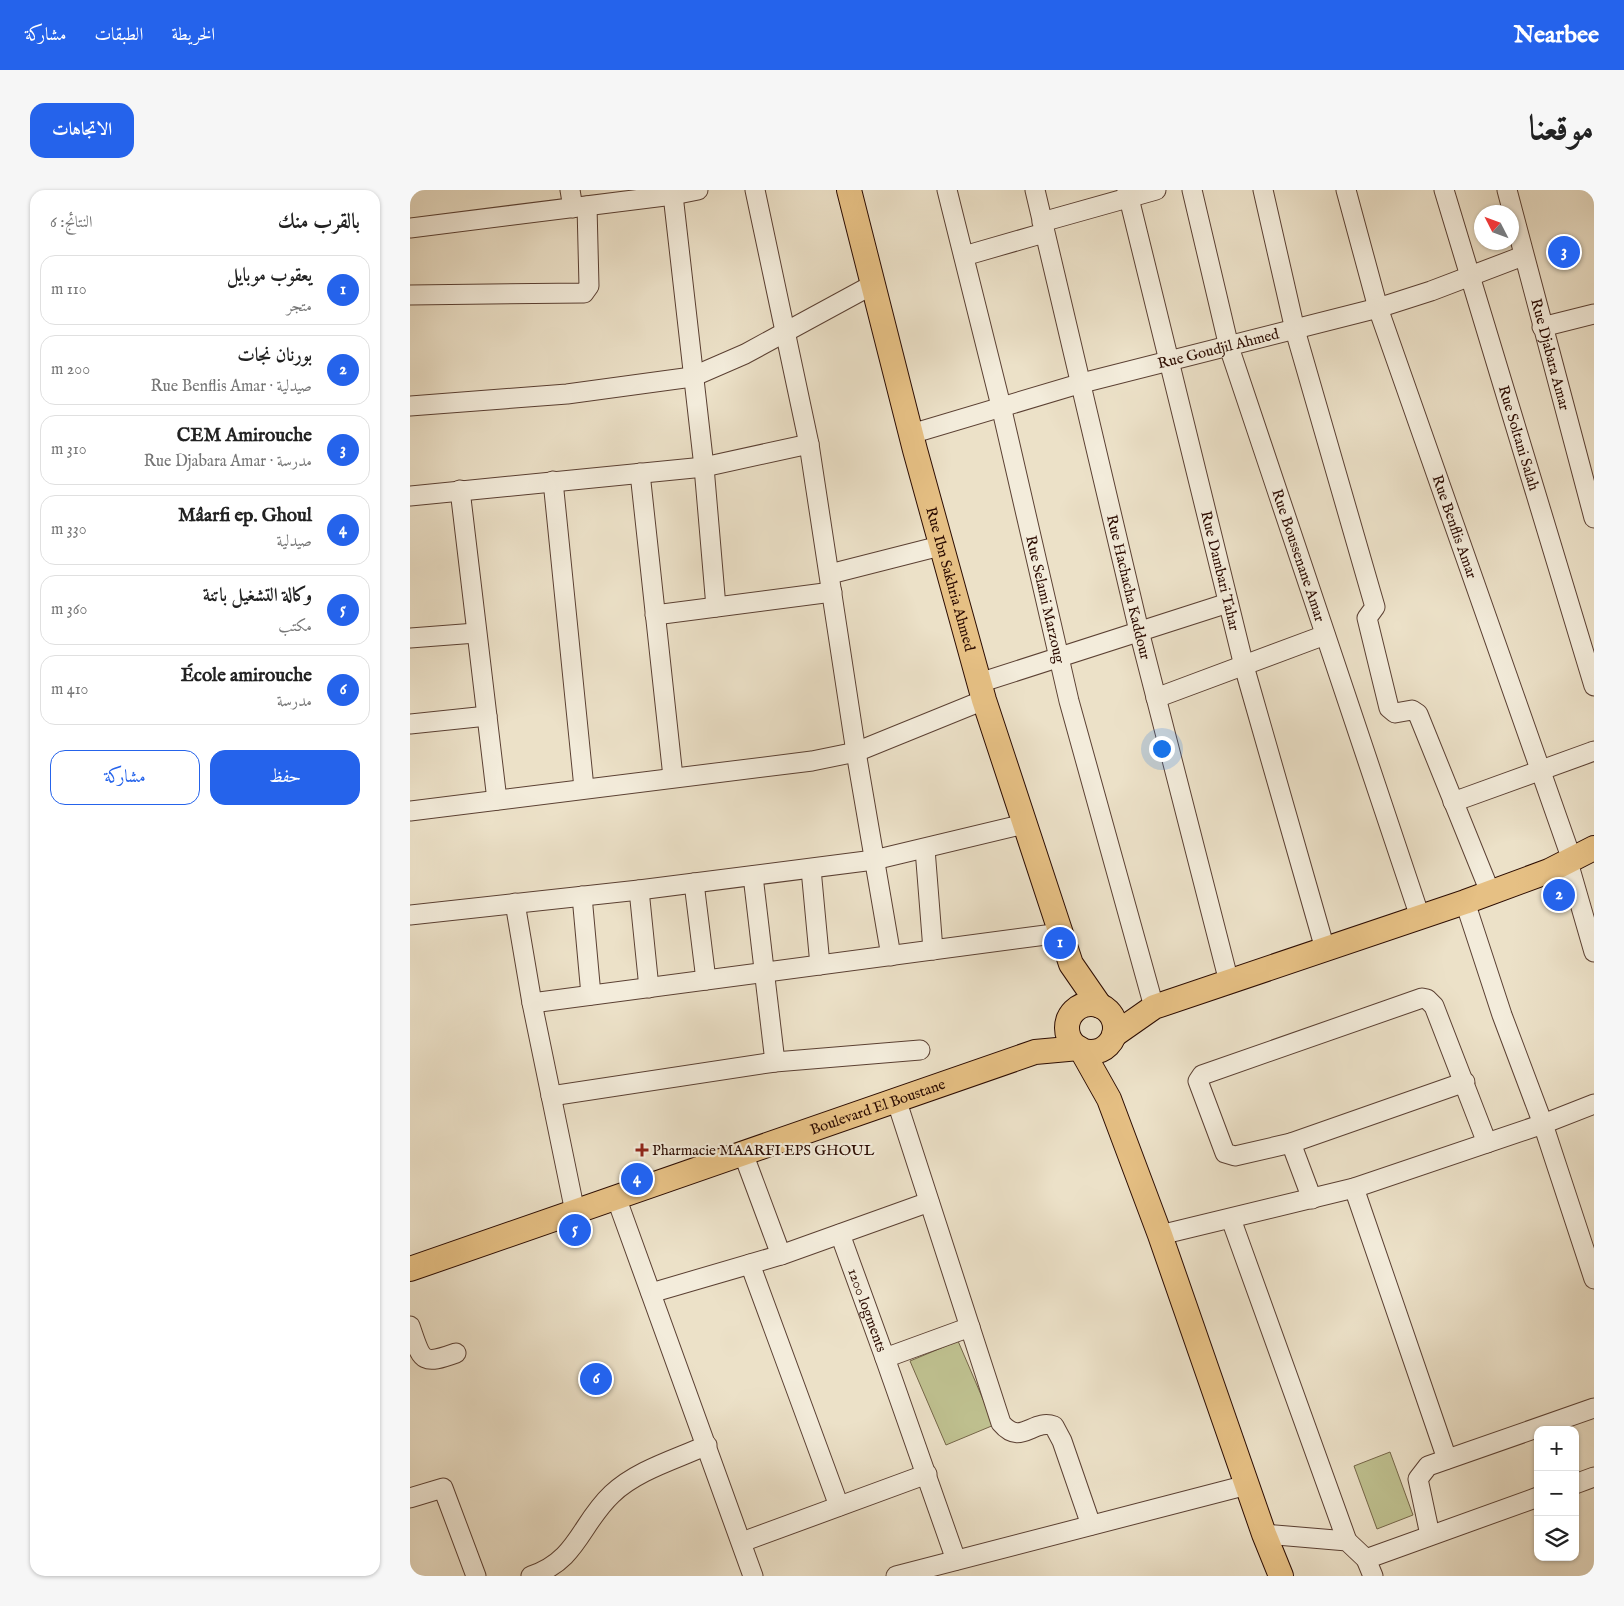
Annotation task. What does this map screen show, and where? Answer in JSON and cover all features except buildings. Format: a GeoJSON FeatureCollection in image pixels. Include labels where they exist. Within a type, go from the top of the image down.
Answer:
{"type":"FeatureCollection","features":[{"type":"Feature","properties":{"kind":"main road","name":"Rue Ibn Sakhria Ahmed"},"geometry":{"type":"LineString","coordinates":[[849,190],[940,546],[981,692],[1071,964]]}},
{"type":"Feature","properties":{"kind":"main road"},"geometry":{"type":"LineString","coordinates":[[1034,1052],[1080,1050],[1097,1052],[1152,1009],[1465,902],[1570,861],[1594,848]]}},
{"type":"Feature","properties":{"kind":"main road"},"geometry":{"type":"LineString","coordinates":[[1071,964],[1115,1025],[1112,1039],[1112,1072],[1109,1099]]}},
{"type":"Feature","properties":{"kind":"main road"},"geometry":{"type":"LineString","coordinates":[[1071,964],[1071,1017],[1067,1029],[1070,1040],[1080,1050],[1109,1099],[1160,1235],[1264,1534],[1281,1576]]}},
{"type":"Feature","properties":{"kind":"main road"},"geometry":{"type":"LineString","coordinates":[[1034,1052],[1071,1017],[1087,1005],[1104,1008],[1152,1009]]}},
{"type":"Feature","properties":{"kind":"main road","name":"Boulevard El Boustane"},"geometry":{"type":"LineString","coordinates":[[411,1266],[575,1212],[1034,1052]]}},
{"type":"Feature","properties":{"kind":"street"},"geometry":{"type":"LineString","coordinates":[[410,228],[577,201],[673,195],[698,190]]}},
{"type":"Feature","properties":{"kind":"street"},"geometry":{"type":"LineString","coordinates":[[754,190],[809,444],[856,752],[891,956]]}},
{"type":"Feature","properties":{"kind":"street","name":"Rue Selami Marzoug"},"geometry":{"type":"LineString","coordinates":[[947,190],[1001,406],[1084,756],[1152,1009]]}},
{"type":"Feature","properties":{"kind":"street","name":"Rue Hachacha Kaddour"},"geometry":{"type":"LineString","coordinates":[[1035,190],[1139,631],[1229,982]]}},
{"type":"Feature","properties":{"kind":"street"},"geometry":{"type":"LineString","coordinates":[[964,256],[1043,228],[1128,194],[1156,190]]}},
{"type":"Feature","properties":{"kind":"street","name":"Rue Boussenane Amar"},"geometry":{"type":"LineString","coordinates":[[1192,190],[1229,348],[1420,917]]}},
{"type":"Feature","properties":{"kind":"street"},"geometry":{"type":"LineString","coordinates":[[1263,190],[1295,330],[1375,607],[1367,618],[1389,708],[1395,714],[1412,710],[1418,714],[1490,892]]}},
{"type":"Feature","properties":{"kind":"street","name":"Rue Benflis Amar"},"geometry":{"type":"LineString","coordinates":[[1346,190],[1378,308],[1541,772],[1570,861],[1594,952]]}},
{"type":"Feature","properties":{"kind":"street","name":"Rue Soltani Salah"},"geometry":{"type":"LineString","coordinates":[[1444,190],[1594,686]]}},
{"type":"Feature","properties":{"kind":"street","name":"Rue Djabara Amar"},"geometry":{"type":"LineString","coordinates":[[1507,190],[1542,328],[1594,518]]}},
{"type":"Feature","properties":{"kind":"street","name":"Rue Dambari Tahar"},"geometry":{"type":"LineString","coordinates":[[1128,194],[1244,666],[1325,949]]}},
{"type":"Feature","properties":{"kind":"street"},"geometry":{"type":"LineString","coordinates":[[673,195],[692,377],[704,467],[716,607]]}},
{"type":"Feature","properties":{"kind":"street"},"geometry":{"type":"LineString","coordinates":[[410,294],[584,293],[590,286],[577,201]]}},
{"type":"Feature","properties":{"kind":"street","name":"Rue Goudjil Ahmed"},"geometry":{"type":"LineString","coordinates":[[911,434],[1082,383],[1170,363],[1378,308],[1469,277],[1523,256]]}},
{"type":"Feature","properties":{"kind":"street"},"geometry":{"type":"LineString","coordinates":[[410,406],[567,394],[692,377],[745,354],[784,331],[872,285]]}},
{"type":"Feature","properties":{"kind":"street"},"geometry":{"type":"LineString","coordinates":[[1542,328],[1594,314]]}},
{"type":"Feature","properties":{"kind":"street"},"geometry":{"type":"LineString","coordinates":[[410,496],[704,467],[809,444]]}},
{"type":"Feature","properties":{"kind":"street"},"geometry":{"type":"LineString","coordinates":[[640,473],[672,777]]}},
{"type":"Feature","properties":{"kind":"street"},"geometry":{"type":"LineString","coordinates":[[553,481],[584,788]]}},
{"type":"Feature","properties":{"kind":"street"},"geometry":{"type":"LineString","coordinates":[[460,490],[497,800]]}},
{"type":"Feature","properties":{"kind":"street"},"geometry":{"type":"LineString","coordinates":[[655,615],[716,607],[831,583],[940,546]]}},
{"type":"Feature","properties":{"kind":"street"},"geometry":{"type":"LineString","coordinates":[[410,812],[672,777],[802,763],[856,752],[981,692],[1060,657],[1228,603]]}},
{"type":"Feature","properties":{"kind":"street"},"geometry":{"type":"LineString","coordinates":[[410,638],[476,633]]}},
{"type":"Feature","properties":{"kind":"street"},"geometry":{"type":"LineString","coordinates":[[1156,698],[1325,635]]}},
{"type":"Feature","properties":{"kind":"street"},"geometry":{"type":"LineString","coordinates":[[410,724],[487,716]]}},
{"type":"Feature","properties":{"kind":"street"},"geometry":{"type":"LineString","coordinates":[[1454,802],[1541,772],[1594,751]]}},
{"type":"Feature","properties":{"kind":"street"},"geometry":{"type":"LineString","coordinates":[[410,915],[639,890],[874,860],[1024,824]]}},
{"type":"Feature","properties":{"kind":"street"},"geometry":{"type":"LineString","coordinates":[[925,849],[933,950]]}},
{"type":"Feature","properties":{"kind":"street"},"geometry":{"type":"LineString","coordinates":[[811,868],[820,965]]}},
{"type":"Feature","properties":{"kind":"street"},"geometry":{"type":"LineString","coordinates":[[753,876],[766,972],[775,1062]]}},
{"type":"Feature","properties":{"kind":"street"},"geometry":{"type":"LineString","coordinates":[[694,883],[706,980]]}},
{"type":"Feature","properties":{"kind":"street"},"geometry":{"type":"LineString","coordinates":[[639,890],[649,988]]}},
{"type":"Feature","properties":{"kind":"street"},"geometry":{"type":"LineString","coordinates":[[582,896],[591,995]]}},
{"type":"Feature","properties":{"kind":"street"},"geometry":{"type":"LineString","coordinates":[[1465,902],[1502,1015],[1543,1124],[1593,1274]]}},
{"type":"Feature","properties":{"kind":"street"},"geometry":{"type":"LineString","coordinates":[[515,903],[532,1003],[575,1212]]}},
{"type":"Feature","properties":{"kind":"street"},"geometry":{"type":"LineString","coordinates":[[532,1003],[1061,933]]}},
{"type":"Feature","properties":{"kind":"street"},"geometry":{"type":"LineString","coordinates":[[1465,1082],[1291,1143],[1234,1156],[1224,1150],[1198,1081],[1207,1072],[1425,998],[1434,1006],[1465,1082],[1487,1143]]}},
{"type":"Feature","properties":{"kind":"street"},"geometry":{"type":"LineString","coordinates":[[551,1096],[775,1062],[920,1050]]}},
{"type":"Feature","properties":{"kind":"street"},"geometry":{"type":"LineString","coordinates":[[896,1099],[1001,1423],[1011,1433],[1020,1433],[1045,1424],[1054,1426],[1062,1441],[1092,1525]]}},
{"type":"Feature","properties":{"kind":"street"},"geometry":{"type":"LineString","coordinates":[[1160,1235],[1354,1188],[1543,1124],[1594,1104]]}},
{"type":"Feature","properties":{"kind":"street"},"geometry":{"type":"LineString","coordinates":[[1291,1143],[1312,1198]]}},
{"type":"Feature","properties":{"kind":"street"},"geometry":{"type":"LineString","coordinates":[[743,1153],[781,1255]]}},
{"type":"Feature","properties":{"kind":"street"},"geometry":{"type":"LineString","coordinates":[[1354,1188],[1447,1459]]}},
{"type":"Feature","properties":{"kind":"street"},"geometry":{"type":"LineString","coordinates":[[616,1197],[753,1576]]}},
{"type":"Feature","properties":{"kind":"street"},"geometry":{"type":"LineString","coordinates":[[651,1293],[781,1255],[929,1202]]}},
{"type":"Feature","properties":{"kind":"street"},"geometry":{"type":"LineString","coordinates":[[1230,1219],[1347,1541],[1370,1568],[1430,1534],[1534,1498]]}},
{"type":"Feature","properties":{"kind":"street","name":"1200 logments"},"geometry":{"type":"LineString","coordinates":[[840,1234],[885,1358],[970,1327]]}},
{"type":"Feature","properties":{"kind":"street"},"geometry":{"type":"LineString","coordinates":[[750,1264],[839,1506]]}},
{"type":"Feature","properties":{"kind":"street"},"geometry":{"type":"LineString","coordinates":[[410,1326],[420,1353],[425,1359],[431,1361],[456,1353]]}},
{"type":"Feature","properties":{"kind":"street"},"geometry":{"type":"LineString","coordinates":[[885,1358],[956,1560]]}},
{"type":"Feature","properties":{"kind":"street"},"geometry":{"type":"LineString","coordinates":[[1430,1534],[1418,1479],[1428,1466],[1594,1408]]}},
{"type":"Feature","properties":{"kind":"street"},"geometry":{"type":"LineString","coordinates":[[531,1576],[554,1566],[565,1557],[613,1493],[643,1474],[707,1445]]}},
{"type":"Feature","properties":{"kind":"street"},"geometry":{"type":"LineString","coordinates":[[742,1542],[927,1474]]}},
{"type":"Feature","properties":{"kind":"street"},"geometry":{"type":"LineString","coordinates":[[1579,1483],[1594,1477]]}},
{"type":"Feature","properties":{"kind":"street"},"geometry":{"type":"LineString","coordinates":[[896,1576],[1247,1486]]}},
{"type":"Feature","properties":{"kind":"street"},"geometry":{"type":"LineString","coordinates":[[410,1498],[443,1488],[476,1576]]}},
{"type":"Feature","properties":{"kind":"street"},"geometry":{"type":"LineString","coordinates":[[1264,1534],[1347,1541]]}},
{"type":"Feature","properties":{"kind":"green space"},"geometry":{"type":"Polygon","coordinates":[[[958,1341],[994,1425],[946,1445],[910,1361],[958,1341]]]}},
{"type":"Feature","properties":{"kind":"green space"},"geometry":{"type":"Polygon","coordinates":[[[1390,1452],[1413,1515],[1377,1529],[1354,1466],[1390,1452]]]}},
{"type":"Feature","properties":{"kind":"place","name":"CEM Amirouche"},"geometry":{"type":"Point","coordinates":[1564,252]}},
{"type":"Feature","properties":{"kind":"place","name":"بورنان نجات"},"geometry":{"type":"Point","coordinates":[1559,895]}},
{"type":"Feature","properties":{"kind":"place","name":"يعقوب موبايل"},"geometry":{"type":"Point","coordinates":[1060,943]}},
{"type":"Feature","properties":{"kind":"place","name":"Pharmacie MAARFI EPS GHOUL"},"geometry":{"type":"Point","coordinates":[642,1150]}},
{"type":"Feature","properties":{"kind":"place","name":"Mâarfi ep. Ghoul"},"geometry":{"type":"Point","coordinates":[637,1179]}},
{"type":"Feature","properties":{"kind":"place","name":"وكالة التشغيل باتنة"},"geometry":{"type":"Point","coordinates":[575,1230]}},
{"type":"Feature","properties":{"kind":"place","name":"École amirouche"},"geometry":{"type":"Point","coordinates":[596,1379]}}]}
